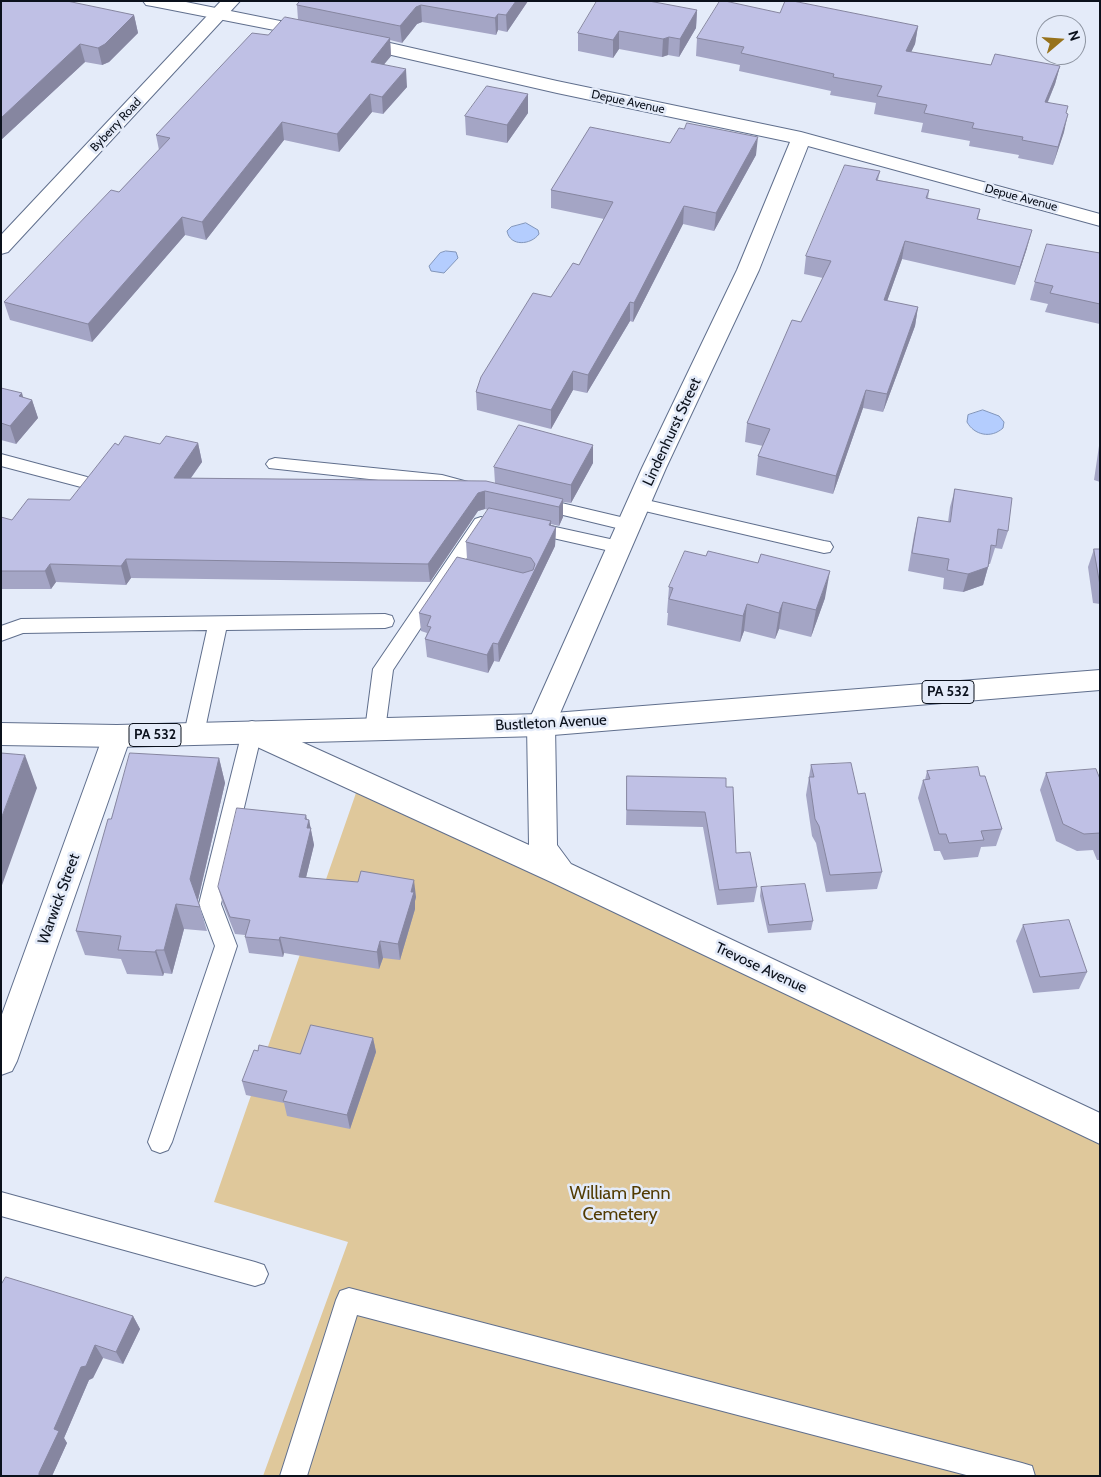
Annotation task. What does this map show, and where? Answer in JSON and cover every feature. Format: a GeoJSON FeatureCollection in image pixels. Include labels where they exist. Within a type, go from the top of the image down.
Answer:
{"type":"FeatureCollection","features":[{"type":"Feature","properties":{"kind":"street","name":"Depue Avenue"},"geometry":{"type":"LineString","coordinates":[[152,1],[225,8],[557,87],[802,138],[1100,220]]}},
{"type":"Feature","properties":{"kind":"street","name":"Byberry Road"},"geometry":{"type":"LineString","coordinates":[[1,248],[225,8]]}},
{"type":"Feature","properties":{"kind":"street","name":"Lindenhurst Street"},"geometry":{"type":"LineString","coordinates":[[541,725],[638,504],[748,270],[802,138]]}},
{"type":"Feature","properties":{"kind":"street","name":"Bustleton Avenue"},"geometry":{"type":"LineString","coordinates":[[1,734],[117,736],[541,725],[1100,680]]}},
{"type":"Feature","properties":{"kind":"street","name":"Trevose Avenue"},"geometry":{"type":"LineString","coordinates":[[541,725],[543,848],[561,873],[1100,1129]]}},
{"type":"Feature","properties":{"kind":"street"},"geometry":{"type":"LineString","coordinates":[[252,732],[561,873]]}},
{"type":"Feature","properties":{"kind":"street","name":"Warwick Street"},"geometry":{"type":"LineString","coordinates":[[1,1061],[117,736]]}},
{"type":"Feature","properties":{"kind":"lane"},"geometry":{"type":"LineString","coordinates":[[1,460],[81,481]]}},
{"type":"Feature","properties":{"kind":"lane"},"geometry":{"type":"LineString","coordinates":[[275,464],[442,481],[480,490]]}},
{"type":"Feature","properties":{"kind":"lane"},"geometry":{"type":"LineString","coordinates":[[517,499],[629,525]]}},
{"type":"Feature","properties":{"kind":"lane"},"geometry":{"type":"LineString","coordinates":[[638,504],[824,547]]}},
{"type":"Feature","properties":{"kind":"lane"},"geometry":{"type":"LineString","coordinates":[[375,730],[383,669],[462,568],[485,517],[495,520]]}},
{"type":"Feature","properties":{"kind":"lane"},"geometry":{"type":"LineString","coordinates":[[514,524],[619,547]]}},
{"type":"Feature","properties":{"kind":"lane"},"geometry":{"type":"LineString","coordinates":[[1,634],[21,626],[385,621]]}},
{"type":"Feature","properties":{"kind":"lane"},"geometry":{"type":"LineString","coordinates":[[194,734],[218,623]]}},
{"type":"Feature","properties":{"kind":"lane"},"geometry":{"type":"LineString","coordinates":[[160,1142],[226,946],[210,904],[252,732]]}},
{"type":"Feature","properties":{"kind":"lane"},"geometry":{"type":"LineString","coordinates":[[1,1204],[255,1274]]}},
{"type":"Feature","properties":{"kind":"lane"},"geometry":{"type":"LineString","coordinates":[[293,1476],[349,1300],[1022,1476]]}},
{"type":"Feature","properties":{"kind":"green space","name":"William Penn Cemetery"},"geometry":{"type":"Polygon","coordinates":[[[356,793],[798,985],[1100,1139],[1100,1476],[263,1476],[348,1242],[214,1202],[356,793]]]}},
{"type":"Feature","properties":{"kind":"water"},"geometry":{"type":"Polygon","coordinates":[[[526,223],[538,230],[539,234],[526,242],[521,243],[512,240],[507,231],[511,227],[526,223]]]}},
{"type":"Feature","properties":{"kind":"water"},"geometry":{"type":"Polygon","coordinates":[[[446,251],[456,252],[458,258],[444,273],[431,271],[429,266],[440,253],[446,251]]]}},
{"type":"Feature","properties":{"kind":"water"},"geometry":{"type":"Polygon","coordinates":[[[983,410],[999,416],[1004,422],[1003,428],[993,434],[978,433],[974,430],[967,422],[968,415],[983,410]]]}},
{"type":"Feature","properties":{"kind":"building"},"geometry":{"type":"Polygon","coordinates":[[[1,1],[67,1],[134,15],[105,44],[98,48],[80,44],[1,118],[1,1]]]}},
{"type":"Feature","properties":{"kind":"building"},"geometry":{"type":"Polygon","coordinates":[[[300,1],[516,1],[506,15],[498,14],[495,18],[421,5],[416,7],[400,26],[297,5],[300,1]]]}},
{"type":"Feature","properties":{"kind":"building"},"geometry":{"type":"Polygon","coordinates":[[[597,1],[649,1],[697,10],[680,39],[669,37],[663,39],[619,31],[613,40],[578,33],[597,1]]]}},
{"type":"Feature","properties":{"kind":"building"},"geometry":{"type":"Polygon","coordinates":[[[720,1],[780,13],[785,1],[793,1],[918,26],[906,51],[991,65],[995,54],[1036,62],[1036,65],[1060,66],[1045,102],[1068,106],[1066,113],[1068,114],[1058,147],[1022,140],[1023,137],[972,128],[974,123],[924,113],[927,105],[877,96],[882,86],[833,77],[834,74],[741,53],[744,47],[697,38],[720,1]]]}},
{"type":"Feature","properties":{"kind":"building"},"geometry":{"type":"Polygon","coordinates":[[[285,17],[390,38],[371,62],[406,69],[382,97],[370,94],[337,134],[282,122],[202,222],[182,217],[88,324],[4,302],[111,190],[119,192],[170,138],[156,135],[252,33],[268,35],[285,17]]]}},
{"type":"Feature","properties":{"kind":"building"},"geometry":{"type":"Polygon","coordinates":[[[487,86],[528,94],[507,125],[465,116],[487,86]]]}},
{"type":"Feature","properties":{"kind":"building"},"geometry":{"type":"Polygon","coordinates":[[[687,123],[758,137],[716,213],[684,206],[634,303],[630,302],[588,375],[573,371],[551,410],[476,392],[481,377],[533,293],[551,297],[573,263],[579,265],[613,202],[551,190],[590,127],[670,143],[679,128],[684,129],[687,123]]]}},
{"type":"Feature","properties":{"kind":"building"},"geometry":{"type":"Polygon","coordinates":[[[845,165],[880,171],[876,180],[929,190],[926,198],[980,209],[977,219],[1032,230],[1020,267],[905,241],[884,300],[918,307],[887,394],[866,390],[836,476],[758,456],[770,429],[747,423],[792,320],[801,322],[831,261],[806,256],[845,165]]]}},
{"type":"Feature","properties":{"kind":"building"},"geometry":{"type":"Polygon","coordinates":[[[1047,244],[1100,253],[1100,304],[1050,293],[1053,286],[1035,282],[1047,244]]]}},
{"type":"Feature","properties":{"kind":"building"},"geometry":{"type":"Polygon","coordinates":[[[1,388],[22,393],[19,396],[32,400],[10,426],[1,423],[1,388]]]}},
{"type":"Feature","properties":{"kind":"building"},"geometry":{"type":"Polygon","coordinates":[[[519,425],[593,445],[571,485],[494,467],[519,425]]]}},
{"type":"Feature","properties":{"kind":"building"},"geometry":{"type":"Polygon","coordinates":[[[125,436],[160,444],[166,436],[198,443],[174,478],[486,481],[563,499],[559,507],[485,491],[478,493],[428,564],[126,559],[121,566],[50,564],[45,571],[1,571],[1,517],[12,520],[28,499],[70,500],[115,443],[118,445],[125,436]]]}},
{"type":"Feature","properties":{"kind":"building"},"geometry":{"type":"Polygon","coordinates":[[[955,489],[1012,498],[1008,531],[998,529],[996,546],[991,545],[988,567],[968,574],[947,570],[949,559],[912,553],[918,517],[950,522],[955,489]]]}},
{"type":"Feature","properties":{"kind":"building"},"geometry":{"type":"Polygon","coordinates":[[[489,508],[551,521],[549,525],[556,527],[498,644],[493,643],[487,655],[425,639],[431,627],[427,626],[431,616],[419,613],[457,557],[523,573],[533,570],[535,564],[531,558],[466,542],[489,508]]]}},
{"type":"Feature","properties":{"kind":"building"},"geometry":{"type":"Polygon","coordinates":[[[1094,549],[1100,549],[1100,585],[1094,549]]]}},
{"type":"Feature","properties":{"kind":"building"},"geometry":{"type":"Polygon","coordinates":[[[685,551],[706,556],[708,551],[758,563],[761,554],[830,571],[816,610],[783,602],[779,613],[747,604],[743,616],[669,599],[673,588],[669,587],[685,551]]]}},
{"type":"Feature","properties":{"kind":"building"},"geometry":{"type":"Polygon","coordinates":[[[1,753],[25,755],[1,819],[1,753]]]}},
{"type":"Feature","properties":{"kind":"building"},"geometry":{"type":"Polygon","coordinates":[[[130,753],[219,758],[190,879],[200,907],[176,904],[164,950],[156,950],[155,952],[118,950],[121,936],[76,931],[108,819],[111,819],[130,753]]]}},
{"type":"Feature","properties":{"kind":"building"},"geometry":{"type":"Polygon","coordinates":[[[851,763],[858,794],[865,793],[882,872],[830,875],[819,826],[815,819],[809,777],[814,777],[811,765],[851,763]]]}},
{"type":"Feature","properties":{"kind":"building"},"geometry":{"type":"Polygon","coordinates":[[[978,767],[980,776],[985,776],[1002,829],[981,831],[984,840],[949,843],[946,834],[939,834],[923,780],[930,779],[927,771],[978,767]]]}},
{"type":"Feature","properties":{"kind":"building"},"geometry":{"type":"Polygon","coordinates":[[[1096,769],[1100,779],[1100,833],[1084,834],[1063,824],[1046,773],[1096,769]]]}},
{"type":"Feature","properties":{"kind":"building"},"geometry":{"type":"Polygon","coordinates":[[[627,776],[726,778],[726,787],[733,787],[736,853],[750,852],[757,887],[719,890],[705,812],[627,810],[627,776]]]}},
{"type":"Feature","properties":{"kind":"building"},"geometry":{"type":"Polygon","coordinates":[[[237,808],[306,815],[305,819],[309,820],[307,828],[311,828],[299,877],[358,882],[361,871],[414,880],[411,892],[414,892],[398,944],[380,941],[377,952],[280,937],[279,940],[245,937],[250,920],[230,917],[218,887],[237,808]]]}},
{"type":"Feature","properties":{"kind":"building"},"geometry":{"type":"Polygon","coordinates":[[[805,884],[813,921],[769,925],[761,887],[805,884]]]}},
{"type":"Feature","properties":{"kind":"building"},"geometry":{"type":"Polygon","coordinates":[[[1069,920],[1087,972],[1040,977],[1023,925],[1069,920]]]}},
{"type":"Feature","properties":{"kind":"building"},"geometry":{"type":"Polygon","coordinates":[[[311,1025],[373,1038],[347,1115],[283,1101],[287,1091],[242,1081],[254,1050],[258,1051],[259,1045],[300,1054],[311,1025]]]}},
{"type":"Feature","properties":{"kind":"building"},"geometry":{"type":"Polygon","coordinates":[[[6,1277],[133,1316],[116,1352],[95,1345],[86,1366],[81,1367],[54,1429],[59,1431],[39,1476],[1,1476],[1,1285],[6,1277]]]}}]}
